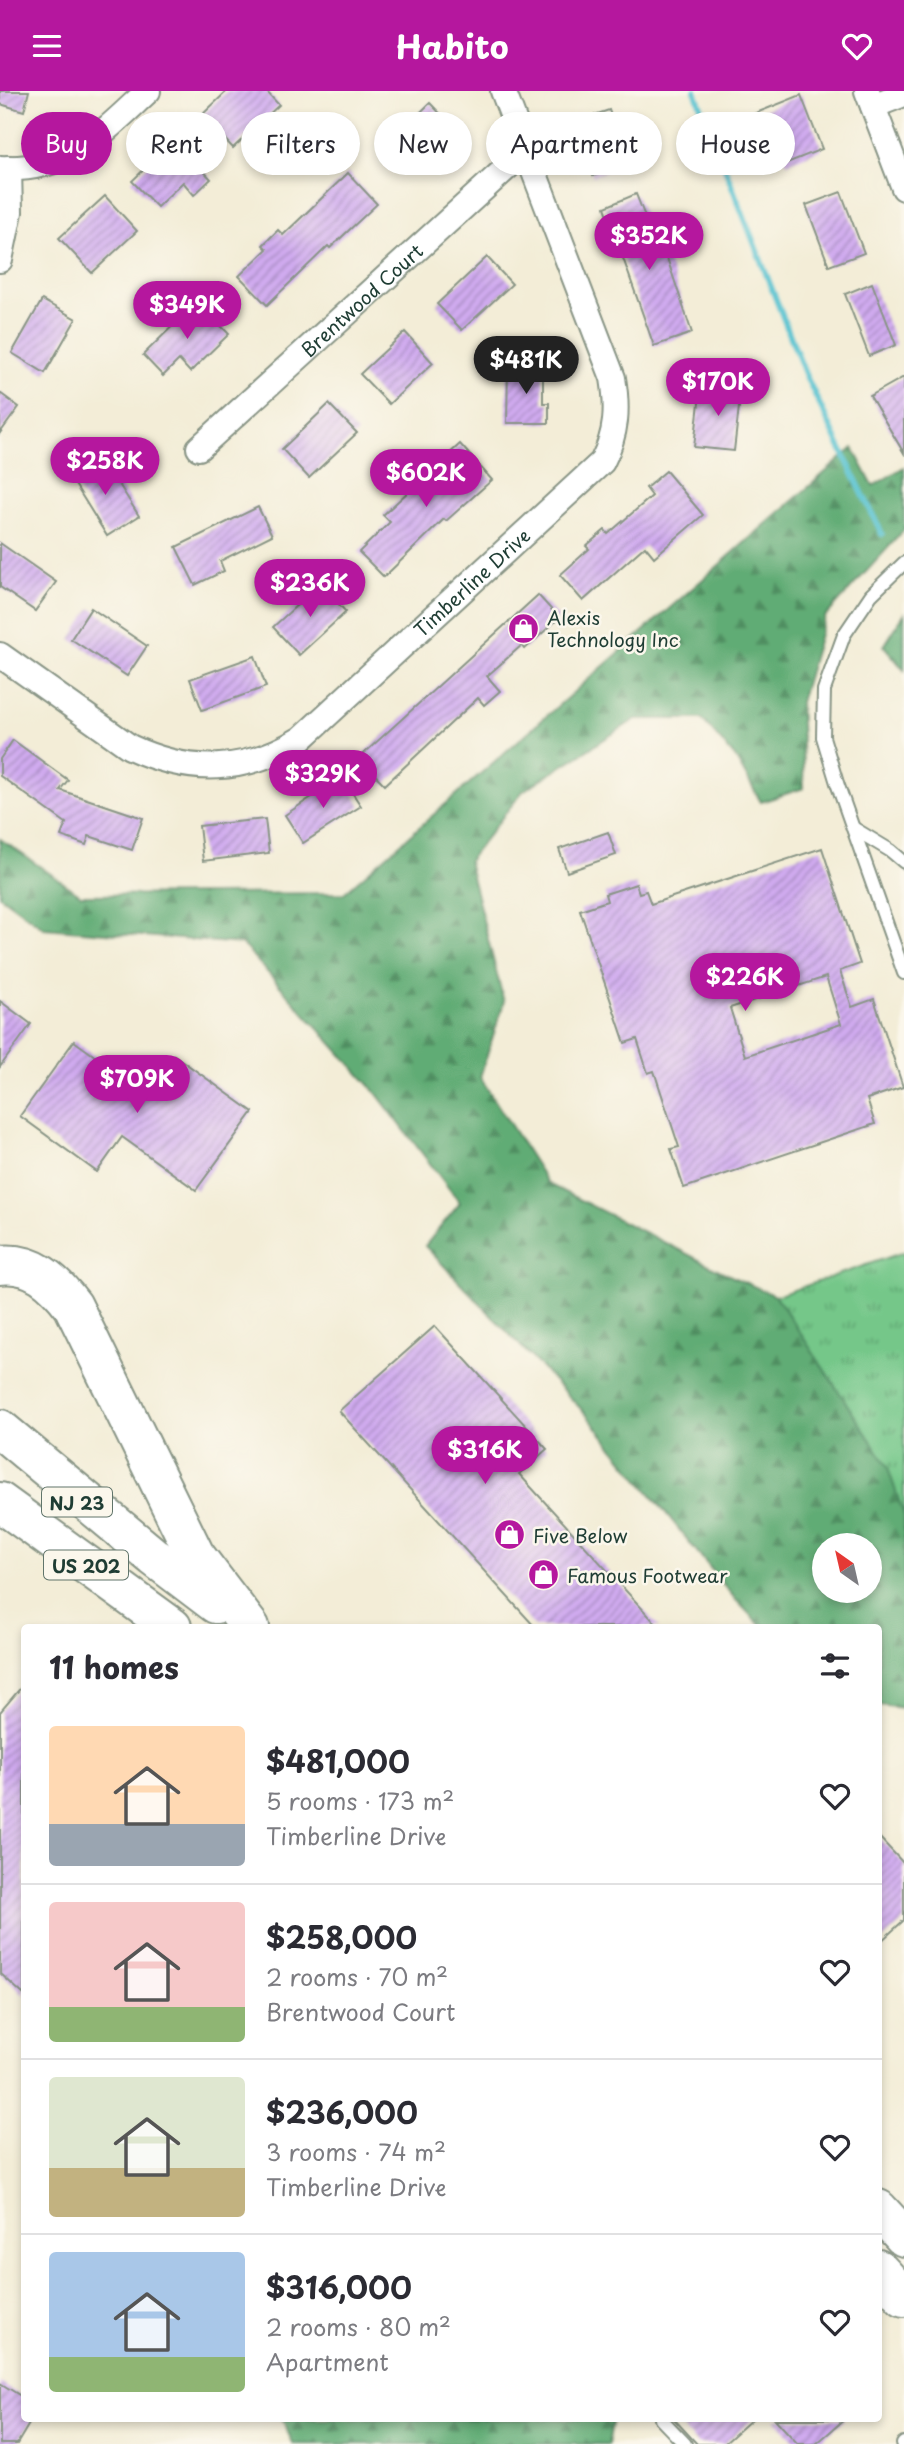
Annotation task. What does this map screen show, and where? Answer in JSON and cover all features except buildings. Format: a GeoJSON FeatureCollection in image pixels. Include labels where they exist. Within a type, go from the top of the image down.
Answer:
{"type":"FeatureCollection","features":[{"type":"Feature","properties":{"kind":"highway"},"geometry":{"type":"LineString","coordinates":[[0,1265],[24,1266],[39,1272],[50,1279],[72,1305],[195,1555],[246,1624]]}},
{"type":"Feature","properties":{"kind":"highway","name":"US 202"},"geometry":{"type":"LineString","coordinates":[[0,1429],[154,1556],[244,1624]]}},
{"type":"Feature","properties":{"kind":"highway","name":"NJ 23"},"geometry":{"type":"LineString","coordinates":[[0,1448],[154,1556]]}},
{"type":"Feature","properties":{"kind":"highway","name":"US 202"},"geometry":{"type":"LineString","coordinates":[[0,1502],[168,1624]]}},
{"type":"Feature","properties":{"kind":"highway"},"geometry":{"type":"LineString","coordinates":[[882,2213],[904,2237]]}},
{"type":"Feature","properties":{"kind":"highway"},"geometry":{"type":"LineString","coordinates":[[882,2273],[904,2297]]}},
{"type":"Feature","properties":{"kind":"street"},"geometry":{"type":"LineString","coordinates":[[0,260],[10,212],[5,168],[45,165],[84,148],[148,91]]}},
{"type":"Feature","properties":{"kind":"street","name":"Timberline Drive"},"geometry":{"type":"LineString","coordinates":[[503,91],[511,112]]}},
{"type":"Feature","properties":{"kind":"street"},"geometry":{"type":"LineString","coordinates":[[904,93],[870,98],[904,188]]}},
{"type":"Feature","properties":{"kind":"street","name":"Brentwood Court"},"geometry":{"type":"LineString","coordinates":[[198,448],[499,175]]}},
{"type":"Feature","properties":{"kind":"street","name":"Timberline Drive"},"geometry":{"type":"LineString","coordinates":[[0,655],[130,747],[171,762],[202,767],[250,763],[277,753],[301,739],[589,476],[602,462],[614,434],[617,401],[613,378],[535,175]]}},
{"type":"Feature","properties":{"kind":"lane"},"geometry":{"type":"LineString","coordinates":[[904,563],[872,595],[844,635],[824,690],[823,737],[904,973]]}},
{"type":"Feature","properties":{"kind":"lane"},"geometry":{"type":"LineString","coordinates":[[853,828],[904,862]]}},
{"type":"Feature","properties":{"kind":"lane"},"geometry":{"type":"LineString","coordinates":[[664,2422],[685,2444]]}},
{"type":"Feature","properties":{"kind":"green space"},"geometry":{"type":"Polygon","coordinates":[[[853,448],[873,486],[904,467],[904,530],[825,617],[800,702],[804,788],[761,802],[735,757],[702,719],[636,719],[523,791],[468,861],[504,1002],[480,1077],[548,1184],[776,1296],[887,1465],[904,1515],[904,1708],[882,1705],[882,1624],[759,1624],[736,1600],[586,1414],[425,1246],[460,1203],[373,1089],[242,944],[44,928],[0,896],[0,839],[81,895],[344,893],[853,448]]]}},
{"type":"Feature","properties":{"kind":"green space"},"geometry":{"type":"Polygon","coordinates":[[[904,614],[904,670],[884,646],[904,614]]]}},
{"type":"Feature","properties":{"kind":"green space"},"geometry":{"type":"Polygon","coordinates":[[[904,1252],[904,1515],[887,1465],[776,1296],[904,1252]]]}},
{"type":"Feature","properties":{"kind":"green space"},"geometry":{"type":"Polygon","coordinates":[[[283,2422],[612,2422],[608,2444],[293,2444],[283,2422]]]}},
{"type":"Feature","properties":{"kind":"waterway"},"geometry":{"type":"LineString","coordinates":[[695,91],[805,374],[882,534]]}},
{"type":"Feature","properties":{"kind":"place","name":"Alexis Technology Inc"},"geometry":{"type":"Point","coordinates":[524,628]}},
{"type":"Feature","properties":{"kind":"place","name":"Five Below"},"geometry":{"type":"Point","coordinates":[510,1535]}},
{"type":"Feature","properties":{"kind":"place","name":"Famous Footwear"},"geometry":{"type":"Point","coordinates":[544,1575]}}]}
